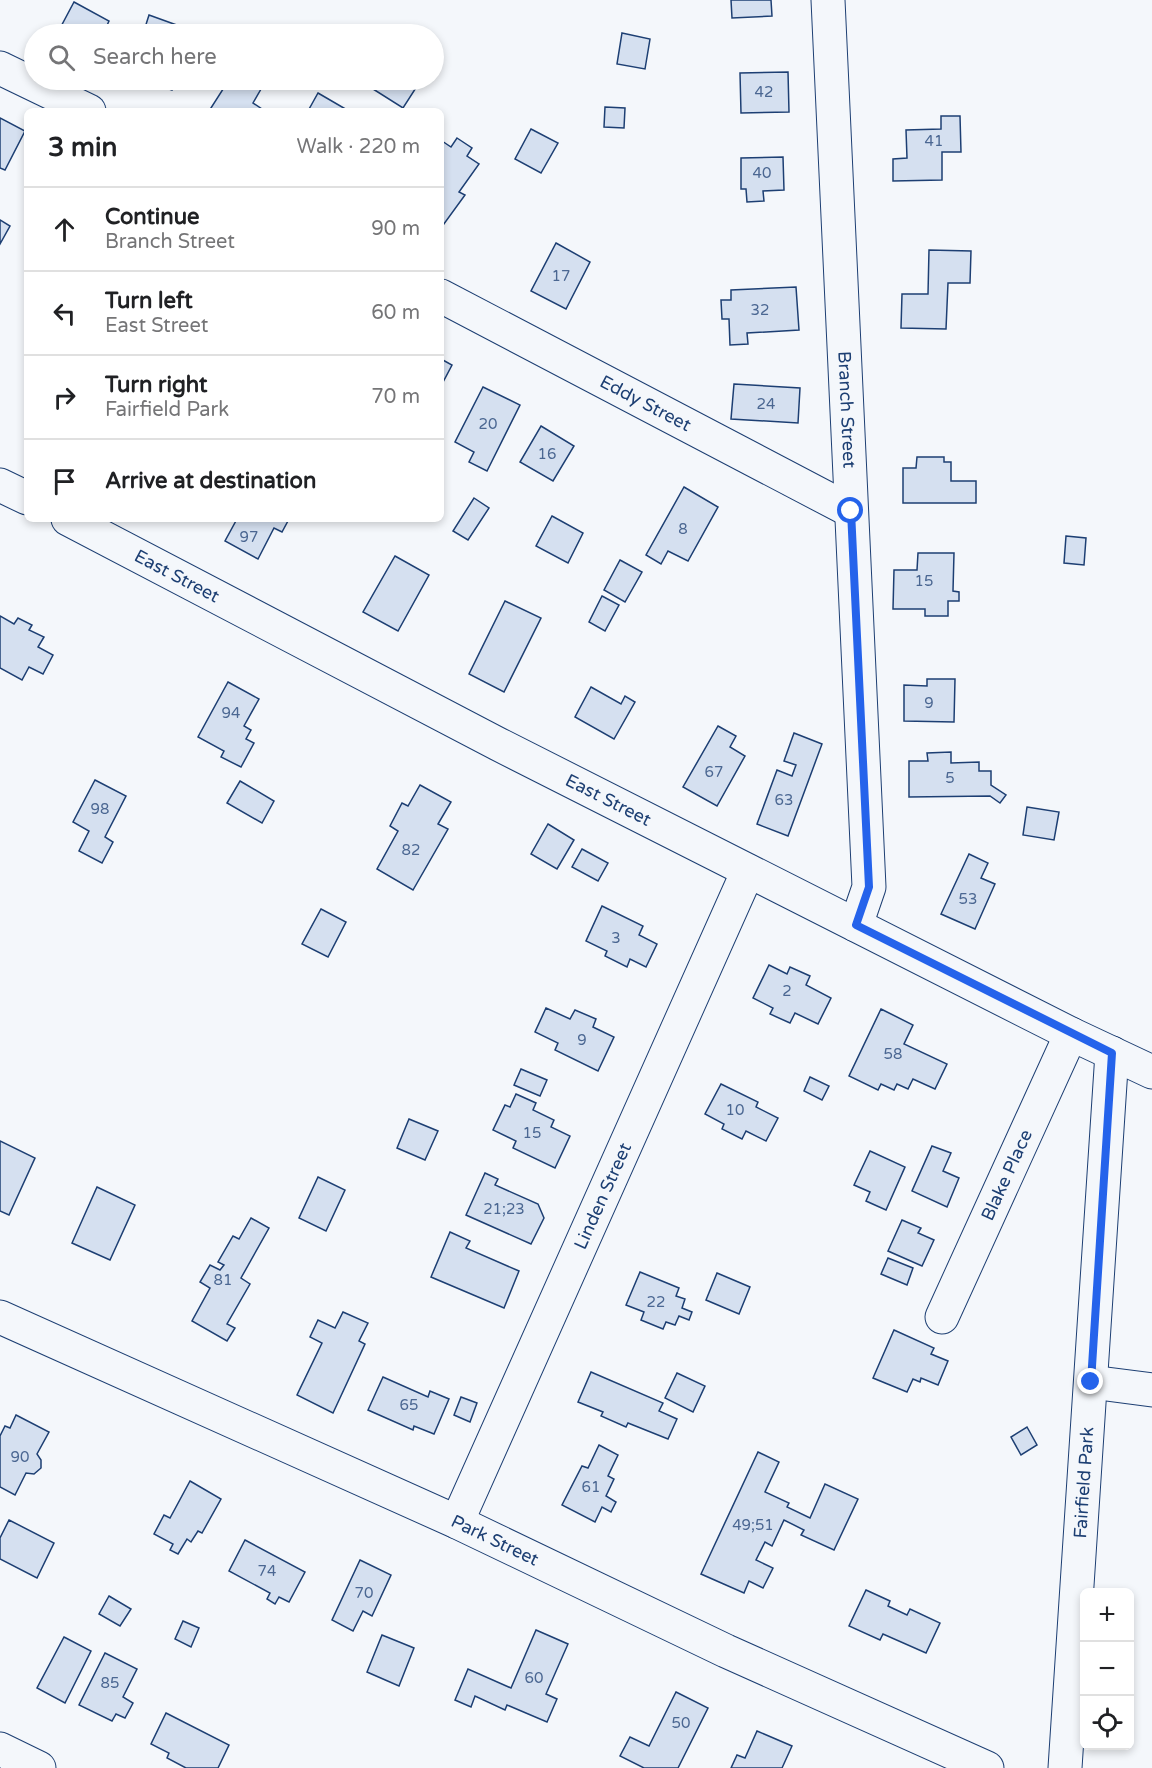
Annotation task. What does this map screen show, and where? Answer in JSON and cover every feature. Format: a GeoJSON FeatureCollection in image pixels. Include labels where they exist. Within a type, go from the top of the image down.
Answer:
{"type":"FeatureCollection","features":[{"type":"Feature","properties":{"kind":"street","name":"Branch Street"},"geometry":{"type":"LineString","coordinates":[[828,0],[869,887],[856,925]]}},
{"type":"Feature","properties":{"kind":"street"},"geometry":{"type":"LineString","coordinates":[[0,68],[24,80]]}},
{"type":"Feature","properties":{"kind":"street"},"geometry":{"type":"LineString","coordinates":[[46,90],[83,108]]}},
{"type":"Feature","properties":{"kind":"street","name":"Eddy Street"},"geometry":{"type":"LineString","coordinates":[[444,298],[851,511]]}},
{"type":"Feature","properties":{"kind":"street"},"geometry":{"type":"LineString","coordinates":[[0,484],[24,496]]}},
{"type":"Feature","properties":{"kind":"street","name":"East Street"},"geometry":{"type":"LineString","coordinates":[[74,522],[748,871],[1071,1034],[1152,1072]]}},
{"type":"Feature","properties":{"kind":"street","name":"Linden Street"},"geometry":{"type":"LineString","coordinates":[[457,1522],[748,871]]}},
{"type":"Feature","properties":{"kind":"street","name":"Blake Place"},"geometry":{"type":"LineString","coordinates":[[942,1317],[1071,1034]]}},
{"type":"Feature","properties":{"kind":"street","name":"Fairfield Park"},"geometry":{"type":"LineString","coordinates":[[1065,1768],[1112,1053]]}},
{"type":"Feature","properties":{"kind":"street","name":"Park Street"},"geometry":{"type":"LineString","coordinates":[[0,1317],[457,1522],[726,1651],[987,1768]]}},
{"type":"Feature","properties":{"kind":"street"},"geometry":{"type":"LineString","coordinates":[[1091,1382],[1152,1390]]}},
{"type":"Feature","properties":{"kind":"street"},"geometry":{"type":"LineString","coordinates":[[0,1749],[39,1768]]}},
{"type":"Feature","properties":{"kind":"building"},"geometry":{"type":"Polygon","coordinates":[[[731,0],[771,0],[772,16],[732,18],[731,0]]]}},
{"type":"Feature","properties":{"kind":"building"},"geometry":{"type":"Polygon","coordinates":[[[74,2],[109,21],[108,24],[62,24],[74,2]]]}},
{"type":"Feature","properties":{"kind":"building"},"geometry":{"type":"Polygon","coordinates":[[[149,15],[174,24],[146,24],[149,15]]]}},
{"type":"Feature","properties":{"kind":"building"},"geometry":{"type":"Polygon","coordinates":[[[622,33],[650,39],[645,69],[617,64],[622,33]]]}},
{"type":"Feature","properties":{"kind":"building"},"geometry":{"type":"Polygon","coordinates":[[[788,72],[789,112],[741,113],[740,73],[788,72]]]}},
{"type":"Feature","properties":{"kind":"building"},"geometry":{"type":"Polygon","coordinates":[[[222,90],[260,90],[253,103],[260,108],[211,108],[222,90]]]}},
{"type":"Feature","properties":{"kind":"building"},"geometry":{"type":"Polygon","coordinates":[[[375,90],[415,90],[403,108],[375,90]]]}},
{"type":"Feature","properties":{"kind":"building"},"geometry":{"type":"Polygon","coordinates":[[[318,93],[344,108],[310,108],[318,93]]]}},
{"type":"Feature","properties":{"kind":"building"},"geometry":{"type":"Polygon","coordinates":[[[605,107],[625,108],[624,128],[604,127],[605,107]]]}},
{"type":"Feature","properties":{"kind":"building"},"geometry":{"type":"Polygon","coordinates":[[[941,116],[960,116],[961,152],[942,152],[942,180],[893,181],[893,159],[907,158],[906,130],[941,129],[941,116]]]}},
{"type":"Feature","properties":{"kind":"building"},"geometry":{"type":"Polygon","coordinates":[[[0,118],[24,130],[24,133],[5,170],[0,168],[0,118]]]}},
{"type":"Feature","properties":{"kind":"building"},"geometry":{"type":"Polygon","coordinates":[[[531,129],[558,143],[541,173],[515,159],[531,129]]]}},
{"type":"Feature","properties":{"kind":"building"},"geometry":{"type":"Polygon","coordinates":[[[457,138],[472,148],[467,156],[479,164],[459,192],[465,195],[444,224],[444,142],[451,147],[457,138]]]}},
{"type":"Feature","properties":{"kind":"building"},"geometry":{"type":"Polygon","coordinates":[[[783,157],[784,190],[763,191],[764,201],[747,202],[746,189],[741,189],[741,158],[783,157]]]}},
{"type":"Feature","properties":{"kind":"building"},"geometry":{"type":"Polygon","coordinates":[[[0,220],[10,226],[0,244],[0,220]]]}},
{"type":"Feature","properties":{"kind":"building"},"geometry":{"type":"Polygon","coordinates":[[[556,243],[590,262],[566,309],[531,291],[556,243]]]}},
{"type":"Feature","properties":{"kind":"building"},"geometry":{"type":"Polygon","coordinates":[[[929,250],[971,251],[970,283],[948,283],[946,329],[901,328],[902,294],[928,294],[929,250]]]}},
{"type":"Feature","properties":{"kind":"building"},"geometry":{"type":"Polygon","coordinates":[[[796,287],[799,330],[747,333],[748,344],[730,345],[729,319],[722,319],[721,300],[731,300],[731,290],[796,287]]]}},
{"type":"Feature","properties":{"kind":"building"},"geometry":{"type":"Polygon","coordinates":[[[444,361],[452,365],[444,380],[444,361]]]}},
{"type":"Feature","properties":{"kind":"building"},"geometry":{"type":"Polygon","coordinates":[[[734,384],[800,388],[798,423],[731,419],[734,384]]]}},
{"type":"Feature","properties":{"kind":"building"},"geometry":{"type":"Polygon","coordinates":[[[483,387],[520,405],[487,471],[469,462],[474,452],[455,442],[483,387]]]}},
{"type":"Feature","properties":{"kind":"building"},"geometry":{"type":"Polygon","coordinates":[[[541,426],[574,446],[553,481],[520,462],[541,426]]]}},
{"type":"Feature","properties":{"kind":"building"},"geometry":{"type":"Polygon","coordinates":[[[917,457],[944,457],[944,462],[951,462],[951,481],[976,481],[976,503],[903,503],[903,468],[916,468],[917,457]]]}},
{"type":"Feature","properties":{"kind":"building"},"geometry":{"type":"Polygon","coordinates":[[[684,487],[718,507],[688,561],[668,551],[661,564],[646,555],[684,487]]]}},
{"type":"Feature","properties":{"kind":"building"},"geometry":{"type":"Polygon","coordinates":[[[474,498],[489,508],[468,540],[453,531],[474,498]]]}},
{"type":"Feature","properties":{"kind":"building"},"geometry":{"type":"Polygon","coordinates":[[[552,516],[583,533],[568,563],[536,546],[552,516]]]}},
{"type":"Feature","properties":{"kind":"building"},"geometry":{"type":"Polygon","coordinates":[[[235,522],[287,522],[282,532],[274,528],[258,559],[225,541],[235,522]]]}},
{"type":"Feature","properties":{"kind":"building"},"geometry":{"type":"Polygon","coordinates":[[[1066,536],[1086,538],[1084,565],[1064,563],[1066,536]]]}},
{"type":"Feature","properties":{"kind":"building"},"geometry":{"type":"Polygon","coordinates":[[[918,553],[954,553],[953,591],[959,592],[959,601],[948,601],[948,616],[925,616],[925,609],[893,609],[894,570],[917,570],[918,553]]]}},
{"type":"Feature","properties":{"kind":"building"},"geometry":{"type":"Polygon","coordinates":[[[395,556],[429,575],[398,631],[363,612],[395,556]]]}},
{"type":"Feature","properties":{"kind":"building"},"geometry":{"type":"Polygon","coordinates":[[[620,560],[642,572],[625,602],[604,590],[620,560]]]}},
{"type":"Feature","properties":{"kind":"building"},"geometry":{"type":"Polygon","coordinates":[[[602,596],[619,605],[605,631],[589,622],[602,596]]]}},
{"type":"Feature","properties":{"kind":"building"},"geometry":{"type":"Polygon","coordinates":[[[505,601],[541,618],[504,692],[469,674],[505,601]]]}},
{"type":"Feature","properties":{"kind":"building"},"geometry":{"type":"Polygon","coordinates":[[[0,616],[14,624],[18,618],[32,625],[29,630],[44,637],[38,647],[53,655],[43,674],[29,667],[22,680],[0,668],[0,616]]]}},
{"type":"Feature","properties":{"kind":"building"},"geometry":{"type":"Polygon","coordinates":[[[927,679],[955,679],[954,722],[904,721],[904,685],[927,686],[927,679]]]}},
{"type":"Feature","properties":{"kind":"building"},"geometry":{"type":"Polygon","coordinates":[[[228,682],[259,699],[244,726],[251,730],[246,739],[254,743],[241,767],[221,757],[224,751],[198,737],[228,682]]]}},
{"type":"Feature","properties":{"kind":"building"},"geometry":{"type":"Polygon","coordinates":[[[591,687],[621,704],[625,696],[635,702],[614,739],[575,717],[591,687]]]}},
{"type":"Feature","properties":{"kind":"building"},"geometry":{"type":"Polygon","coordinates":[[[718,726],[736,736],[730,747],[745,756],[717,806],[683,787],[718,726]]]}},
{"type":"Feature","properties":{"kind":"building"},"geometry":{"type":"Polygon","coordinates":[[[794,733],[822,744],[788,836],[757,824],[777,770],[792,776],[796,765],[784,761],[794,733]]]}},
{"type":"Feature","properties":{"kind":"building"},"geometry":{"type":"Polygon","coordinates":[[[951,752],[951,763],[979,762],[979,771],[991,771],[991,785],[1006,795],[1000,803],[990,796],[909,797],[909,761],[928,761],[927,753],[951,752]]]}},
{"type":"Feature","properties":{"kind":"building"},"geometry":{"type":"Polygon","coordinates":[[[95,780],[126,796],[105,837],[113,842],[102,863],[79,851],[89,831],[73,822],[95,780]]]}},
{"type":"Feature","properties":{"kind":"building"},"geometry":{"type":"Polygon","coordinates":[[[240,781],[274,801],[262,823],[227,803],[240,781]]]}},
{"type":"Feature","properties":{"kind":"building"},"geometry":{"type":"Polygon","coordinates":[[[420,785],[451,802],[438,824],[448,829],[413,890],[377,869],[398,831],[390,826],[402,803],[408,806],[420,785]]]}},
{"type":"Feature","properties":{"kind":"building"},"geometry":{"type":"Polygon","coordinates":[[[1027,807],[1059,812],[1054,840],[1023,835],[1027,807]]]}},
{"type":"Feature","properties":{"kind":"building"},"geometry":{"type":"Polygon","coordinates":[[[548,824],[574,840],[557,869],[531,854],[548,824]]]}},
{"type":"Feature","properties":{"kind":"building"},"geometry":{"type":"Polygon","coordinates":[[[582,849],[608,863],[598,881],[572,867],[582,849]]]}},
{"type":"Feature","properties":{"kind":"building"},"geometry":{"type":"Polygon","coordinates":[[[969,854],[988,863],[981,878],[995,884],[975,929],[941,914],[969,854]]]}},
{"type":"Feature","properties":{"kind":"building"},"geometry":{"type":"Polygon","coordinates":[[[602,906],[643,926],[639,935],[657,944],[646,967],[630,959],[627,967],[605,956],[607,951],[586,941],[602,906]]]}},
{"type":"Feature","properties":{"kind":"building"},"geometry":{"type":"Polygon","coordinates":[[[321,909],[346,922],[328,957],[302,944],[321,909]]]}},
{"type":"Feature","properties":{"kind":"building"},"geometry":{"type":"Polygon","coordinates":[[[769,965],[787,974],[790,967],[810,976],[806,985],[831,998],[818,1024],[795,1013],[790,1023],[770,1014],[773,1008],[753,998],[769,965]]]}},
{"type":"Feature","properties":{"kind":"building"},"geometry":{"type":"Polygon","coordinates":[[[546,1008],[570,1019],[575,1010],[596,1019],[593,1027],[614,1037],[598,1071],[555,1050],[558,1043],[535,1032],[546,1008]]]}},
{"type":"Feature","properties":{"kind":"building"},"geometry":{"type":"Polygon","coordinates":[[[881,1009],[913,1025],[904,1044],[947,1064],[935,1089],[913,1079],[908,1089],[897,1084],[894,1090],[881,1084],[878,1090],[849,1076],[881,1009]]]}},
{"type":"Feature","properties":{"kind":"building"},"geometry":{"type":"Polygon","coordinates":[[[521,1069],[547,1080],[540,1096],[514,1085],[521,1069]]]}},
{"type":"Feature","properties":{"kind":"building"},"geometry":{"type":"Polygon","coordinates":[[[810,1077],[829,1086],[822,1100],[804,1091],[810,1077]]]}},
{"type":"Feature","properties":{"kind":"building"},"geometry":{"type":"Polygon","coordinates":[[[721,1084],[758,1102],[756,1107],[778,1118],[766,1141],[746,1131],[742,1139],[722,1129],[724,1124],[705,1114],[721,1084]]]}},
{"type":"Feature","properties":{"kind":"building"},"geometry":{"type":"Polygon","coordinates":[[[516,1094],[536,1103],[533,1110],[554,1120],[551,1127],[570,1136],[555,1168],[513,1148],[516,1141],[493,1130],[505,1105],[510,1107],[516,1094]]]}},
{"type":"Feature","properties":{"kind":"building"},"geometry":{"type":"Polygon","coordinates":[[[409,1119],[438,1131],[425,1160],[397,1148],[409,1119]]]}},
{"type":"Feature","properties":{"kind":"building"},"geometry":{"type":"Polygon","coordinates":[[[0,1141],[35,1158],[9,1215],[0,1211],[0,1141]]]}},
{"type":"Feature","properties":{"kind":"building"},"geometry":{"type":"Polygon","coordinates":[[[932,1146],[951,1153],[943,1171],[959,1178],[947,1207],[912,1191],[932,1146]]]}},
{"type":"Feature","properties":{"kind":"building"},"geometry":{"type":"Polygon","coordinates":[[[870,1151],[905,1167],[886,1210],[866,1201],[870,1192],[854,1185],[870,1151]]]}},
{"type":"Feature","properties":{"kind":"building"},"geometry":{"type":"Polygon","coordinates":[[[485,1173],[498,1179],[495,1185],[538,1204],[544,1218],[531,1244],[466,1215],[485,1173]]]}},
{"type":"Feature","properties":{"kind":"building"},"geometry":{"type":"Polygon","coordinates":[[[318,1177],[345,1190],[326,1231],[299,1218],[318,1177]]]}},
{"type":"Feature","properties":{"kind":"building"},"geometry":{"type":"Polygon","coordinates":[[[97,1187],[135,1205],[110,1260],[72,1243],[97,1187]]]}},
{"type":"Feature","properties":{"kind":"building"},"geometry":{"type":"Polygon","coordinates":[[[251,1218],[269,1228],[241,1278],[250,1284],[227,1324],[235,1328],[227,1341],[192,1321],[210,1288],[200,1282],[210,1265],[220,1270],[224,1265],[218,1262],[233,1236],[239,1239],[251,1218]]]}},
{"type":"Feature","properties":{"kind":"building"},"geometry":{"type":"Polygon","coordinates":[[[902,1220],[921,1228],[918,1233],[934,1240],[922,1266],[888,1251],[902,1220]]]}},
{"type":"Feature","properties":{"kind":"building"},"geometry":{"type":"Polygon","coordinates":[[[450,1232],[470,1241],[466,1248],[519,1271],[504,1308],[431,1277],[450,1232]]]}},
{"type":"Feature","properties":{"kind":"building"},"geometry":{"type":"Polygon","coordinates":[[[888,1258],[913,1268],[907,1285],[881,1274],[888,1258]]]}},
{"type":"Feature","properties":{"kind":"building"},"geometry":{"type":"Polygon","coordinates":[[[640,1272],[679,1288],[676,1296],[685,1299],[682,1308],[692,1312],[689,1320],[679,1316],[675,1325],[666,1322],[663,1329],[641,1320],[644,1312],[626,1305],[640,1272]]]}},
{"type":"Feature","properties":{"kind":"building"},"geometry":{"type":"Polygon","coordinates":[[[717,1273],[750,1287],[739,1314],[706,1300],[717,1273]]]}},
{"type":"Feature","properties":{"kind":"building"},"geometry":{"type":"Polygon","coordinates":[[[343,1312],[368,1323],[359,1341],[365,1344],[333,1413],[297,1395],[322,1343],[310,1337],[318,1320],[335,1328],[343,1312]]]}},
{"type":"Feature","properties":{"kind":"building"},"geometry":{"type":"Polygon","coordinates":[[[894,1330],[934,1348],[931,1354],[948,1361],[938,1385],[921,1378],[920,1382],[913,1379],[907,1392],[873,1378],[894,1330]]]}},
{"type":"Feature","properties":{"kind":"building"},"geometry":{"type":"Polygon","coordinates":[[[591,1372],[663,1403],[659,1411],[677,1419],[668,1439],[628,1423],[626,1427],[601,1416],[603,1412],[578,1402],[591,1372]]]}},
{"type":"Feature","properties":{"kind":"building"},"geometry":{"type":"Polygon","coordinates":[[[677,1373],[705,1386],[693,1412],[665,1398],[677,1373]]]}},
{"type":"Feature","properties":{"kind":"building"},"geometry":{"type":"Polygon","coordinates":[[[383,1377],[428,1397],[430,1391],[449,1399],[434,1434],[414,1426],[413,1430],[368,1410],[383,1377]]]}},
{"type":"Feature","properties":{"kind":"building"},"geometry":{"type":"Polygon","coordinates":[[[461,1397],[477,1403],[470,1422],[454,1415],[461,1397]]]}},
{"type":"Feature","properties":{"kind":"building"},"geometry":{"type":"Polygon","coordinates":[[[16,1415],[49,1432],[37,1454],[41,1460],[41,1468],[34,1474],[26,1473],[15,1495],[0,1487],[0,1436],[5,1426],[10,1428],[16,1415]]]}},
{"type":"Feature","properties":{"kind":"building"},"geometry":{"type":"Polygon","coordinates":[[[1027,1427],[1037,1445],[1021,1455],[1011,1437],[1027,1427]]]}},
{"type":"Feature","properties":{"kind":"building"},"geometry":{"type":"Polygon","coordinates":[[[599,1445],[618,1455],[608,1476],[614,1479],[606,1496],[616,1502],[611,1512],[602,1507],[595,1522],[562,1505],[582,1466],[588,1468],[599,1445]]]}},
{"type":"Feature","properties":{"kind":"building"},"geometry":{"type":"Polygon","coordinates":[[[758,1452],[779,1462],[765,1492],[789,1503],[787,1507],[810,1518],[825,1484],[858,1499],[834,1550],[801,1535],[804,1530],[784,1520],[772,1546],[765,1542],[756,1560],[773,1568],[763,1588],[749,1581],[744,1593],[701,1574],[758,1452]]]}},
{"type":"Feature","properties":{"kind":"building"},"geometry":{"type":"Polygon","coordinates":[[[190,1481],[221,1499],[202,1533],[198,1531],[191,1542],[187,1539],[178,1554],[170,1550],[173,1544],[154,1534],[164,1515],[170,1518],[190,1481]]]}},
{"type":"Feature","properties":{"kind":"building"},"geometry":{"type":"Polygon","coordinates":[[[9,1520],[54,1543],[37,1578],[0,1559],[0,1538],[9,1520]]]}},
{"type":"Feature","properties":{"kind":"building"},"geometry":{"type":"Polygon","coordinates":[[[245,1540],[305,1572],[289,1602],[279,1597],[275,1604],[267,1599],[270,1593],[229,1571],[245,1540]]]}},
{"type":"Feature","properties":{"kind":"building"},"geometry":{"type":"Polygon","coordinates":[[[360,1560],[391,1575],[372,1616],[363,1611],[353,1631],[332,1620],[360,1560]]]}},
{"type":"Feature","properties":{"kind":"building"},"geometry":{"type":"Polygon","coordinates":[[[866,1590],[890,1601],[888,1606],[907,1615],[910,1609],[940,1623],[926,1653],[883,1634],[880,1640],[849,1626],[866,1590]]]}},
{"type":"Feature","properties":{"kind":"building"},"geometry":{"type":"Polygon","coordinates":[[[109,1596],[131,1609],[120,1626],[99,1614],[109,1596]]]}},
{"type":"Feature","properties":{"kind":"building"},"geometry":{"type":"Polygon","coordinates":[[[183,1621],[199,1628],[191,1647],[175,1639],[183,1621]]]}},
{"type":"Feature","properties":{"kind":"building"},"geometry":{"type":"Polygon","coordinates":[[[536,1630],[568,1644],[546,1694],[557,1699],[547,1722],[507,1705],[505,1710],[475,1696],[471,1707],[455,1700],[468,1669],[511,1688],[536,1630]]]}},
{"type":"Feature","properties":{"kind":"building"},"geometry":{"type":"Polygon","coordinates":[[[382,1635],[414,1648],[399,1686],[367,1672],[382,1635]]]}},
{"type":"Feature","properties":{"kind":"building"},"geometry":{"type":"Polygon","coordinates":[[[64,1637],[91,1651],[65,1703],[37,1688],[64,1637]]]}},
{"type":"Feature","properties":{"kind":"building"},"geometry":{"type":"Polygon","coordinates":[[[105,1653],[137,1669],[123,1697],[133,1703],[125,1718],[116,1714],[112,1721],[79,1705],[105,1653]]]}},
{"type":"Feature","properties":{"kind":"building"},"geometry":{"type":"Polygon","coordinates":[[[676,1692],[708,1708],[678,1768],[644,1768],[620,1756],[630,1737],[649,1746],[676,1692]]]}},
{"type":"Feature","properties":{"kind":"building"},"geometry":{"type":"Polygon","coordinates":[[[166,1713],[229,1745],[218,1768],[186,1768],[167,1758],[169,1753],[151,1744],[166,1713]]]}},
{"type":"Feature","properties":{"kind":"building"},"geometry":{"type":"Polygon","coordinates":[[[757,1731],[792,1746],[782,1768],[731,1768],[737,1755],[745,1758],[757,1731]]]}},
{"type":"Feature","properties":{"kind":"route"},"geometry":{"type":"LineString","coordinates":[[851,511],[869,887],[856,925],[1112,1053],[1091,1382]]}}]}
